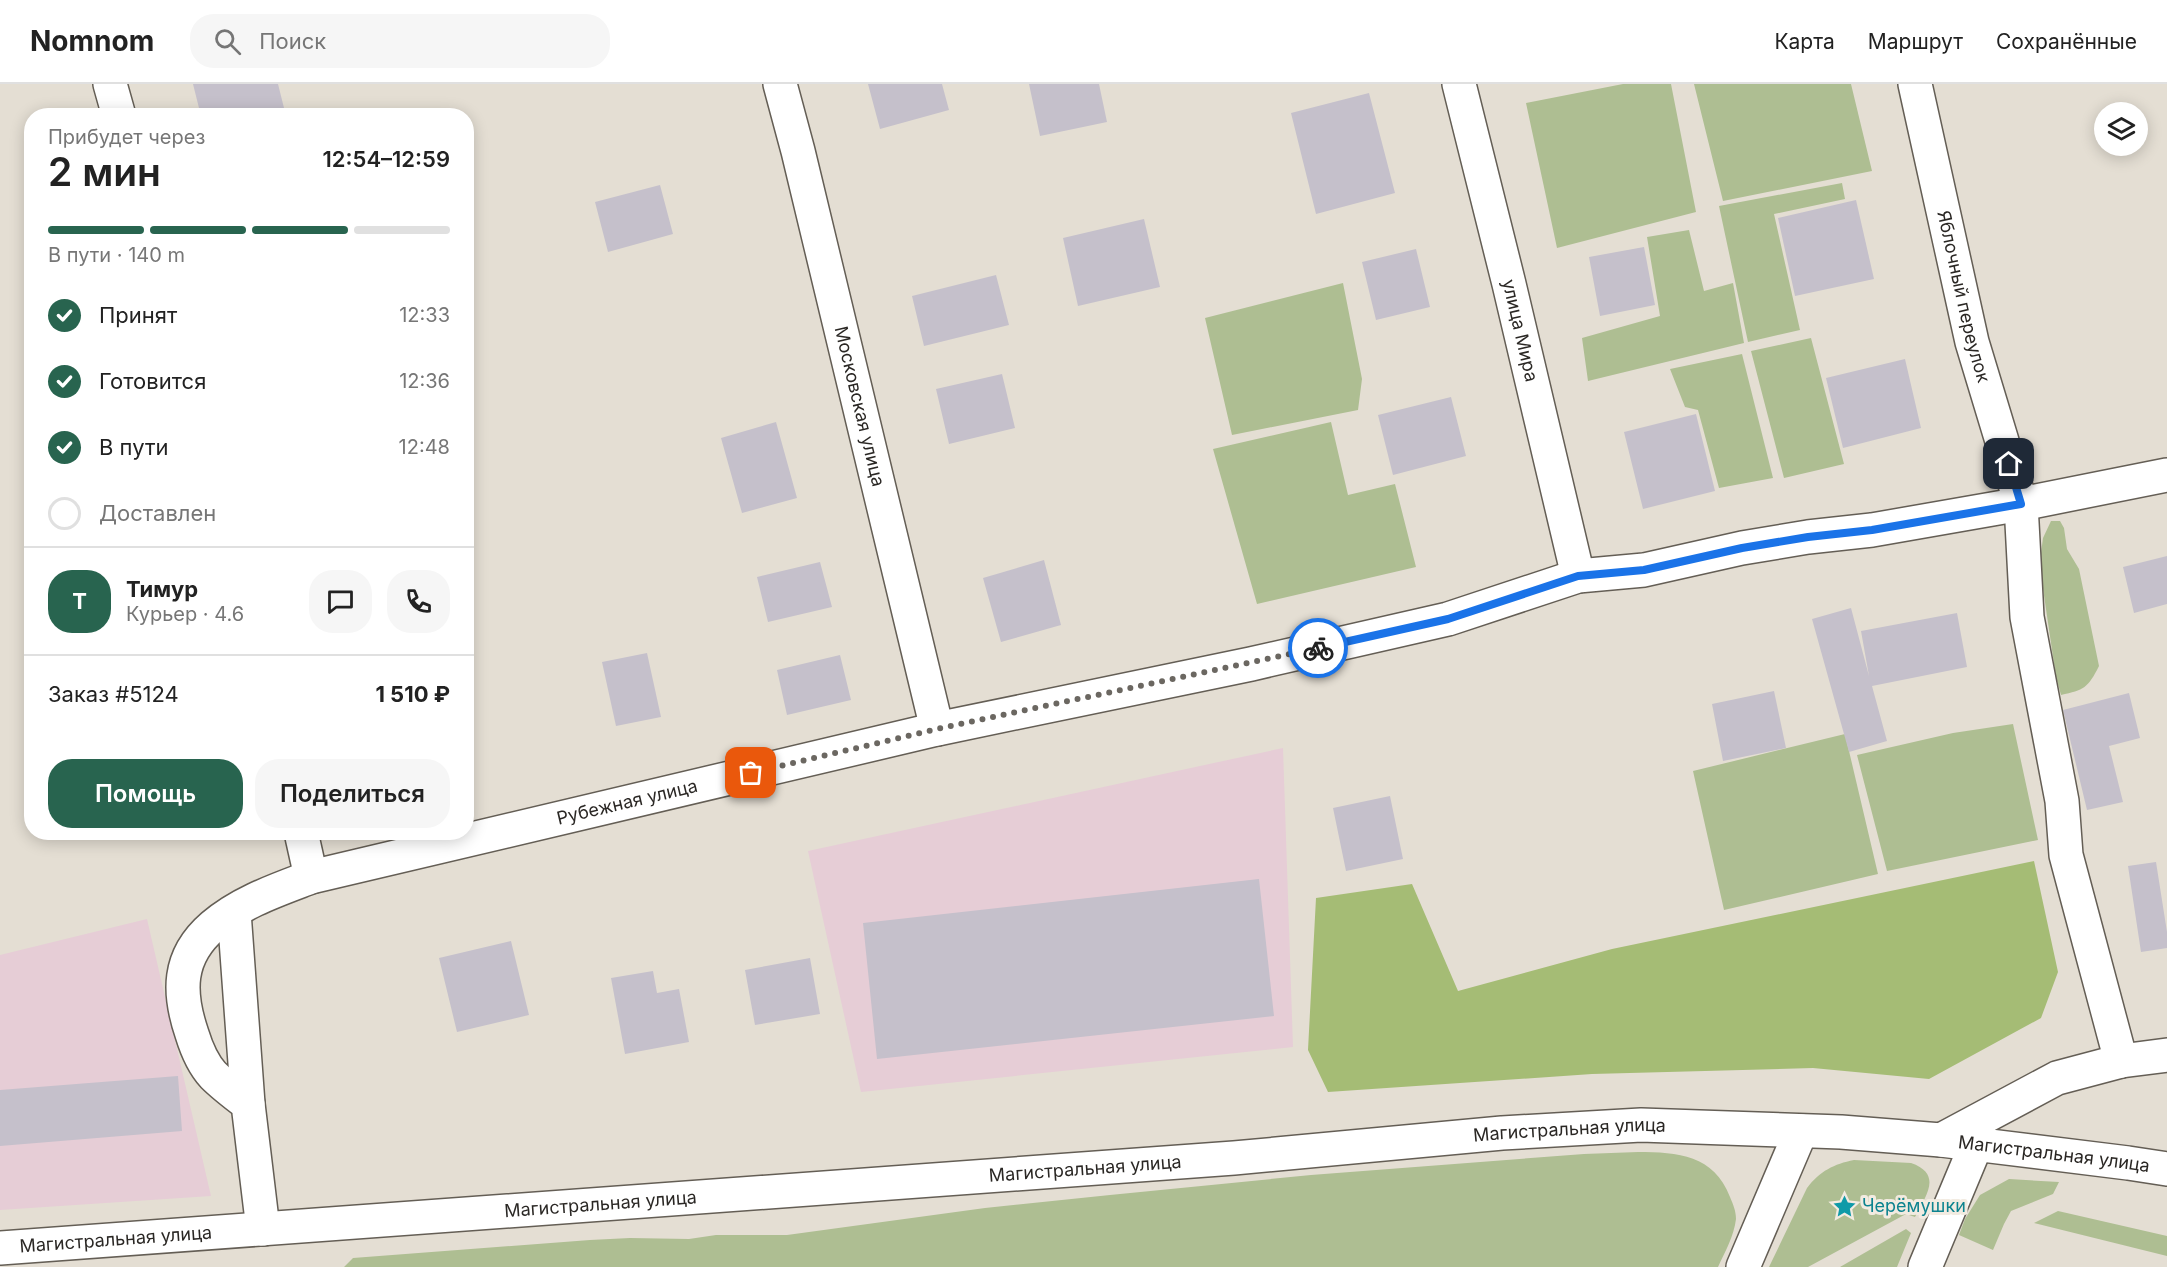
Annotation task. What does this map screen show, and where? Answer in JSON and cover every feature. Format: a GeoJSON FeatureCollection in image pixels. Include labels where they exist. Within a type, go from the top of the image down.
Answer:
{"type":"FeatureCollection","features":[{"type":"Feature","properties":{"kind":"street"},"geometry":{"type":"LineString","coordinates":[[110,84],[117,108]]}},
{"type":"Feature","properties":{"kind":"street","name":"Московская улица"},"geometry":{"type":"LineString","coordinates":[[780,84],[937,729]]}},
{"type":"Feature","properties":{"kind":"street","name":"улица Мира"},"geometry":{"type":"LineString","coordinates":[[1459,84],[1578,576]]}},
{"type":"Feature","properties":{"kind":"street","name":"Яблочный переулок"},"geometry":{"type":"LineString","coordinates":[[1915,84],[1972,342],[2021,504],[2027,617],[2062,801],[2066,855],[2121,1062]]}},
{"type":"Feature","properties":{"kind":"street","name":"Рубежная улица"},"geometry":{"type":"LineString","coordinates":[[474,838],[937,729],[1251,664],[1448,619],[1578,576],[1644,570],[1742,548],[1808,537],[1872,530],[2167,475]]}},
{"type":"Feature","properties":{"kind":"street"},"geometry":{"type":"LineString","coordinates":[[303,840],[311,877]]}},
{"type":"Feature","properties":{"kind":"street","name":"Рубежная улица"},"geometry":{"type":"LineString","coordinates":[[248,1104],[212,1074],[196,1047],[189,1026],[182,984],[185,965],[197,944],[213,926],[249,902],[311,877],[468,840]]}},
{"type":"Feature","properties":{"kind":"street"},"geometry":{"type":"LineString","coordinates":[[234,912],[248,1104],[264,1229]]}},
{"type":"Feature","properties":{"kind":"street"},"geometry":{"type":"LineString","coordinates":[[1941,1140],[2057,1078],[2121,1062],[2167,1055]]}},
{"type":"Feature","properties":{"kind":"street","name":"Магистральная улица"},"geometry":{"type":"LineString","coordinates":[[0,1248],[1234,1158],[1514,1132],[1641,1125],[1801,1131],[1941,1140],[2167,1169]]}},
{"type":"Feature","properties":{"kind":"street"},"geometry":{"type":"LineString","coordinates":[[1743,1267],[1801,1131]]}},
{"type":"Feature","properties":{"kind":"street"},"geometry":{"type":"LineString","coordinates":[[1924,1267],[1977,1145]]}},
{"type":"Feature","properties":{"kind":"shaded area"},"geometry":{"type":"Polygon","coordinates":[[[1283,748],[1293,1047],[861,1092],[808,851],[1283,748]]]}},
{"type":"Feature","properties":{"kind":"shaded area"},"geometry":{"type":"Polygon","coordinates":[[[147,919],[211,1196],[0,1210],[0,955],[147,919]]]}},
{"type":"Feature","properties":{"kind":"green space"},"geometry":{"type":"Polygon","coordinates":[[[1623,84],[1671,84],[1696,212],[1557,248],[1526,103],[1623,84]]]}},
{"type":"Feature","properties":{"kind":"green space"},"geometry":{"type":"Polygon","coordinates":[[[1694,84],[1851,84],[1872,171],[1723,201],[1694,84]]]}},
{"type":"Feature","properties":{"kind":"green space"},"geometry":{"type":"Polygon","coordinates":[[[1842,183],[1845,199],[1774,214],[1800,330],[1748,342],[1719,206],[1842,183]]]}},
{"type":"Feature","properties":{"kind":"green space"},"geometry":{"type":"Polygon","coordinates":[[[1689,230],[1704,291],[1733,283],[1744,343],[1588,381],[1582,338],[1660,316],[1647,237],[1689,230]]]}},
{"type":"Feature","properties":{"kind":"green space"},"geometry":{"type":"Polygon","coordinates":[[[1343,283],[1362,379],[1358,410],[1232,435],[1205,318],[1343,283]]]}},
{"type":"Feature","properties":{"kind":"green space"},"geometry":{"type":"Polygon","coordinates":[[[1811,338],[1844,464],[1784,478],[1751,351],[1811,338]]]}},
{"type":"Feature","properties":{"kind":"green space"},"geometry":{"type":"Polygon","coordinates":[[[1742,354],[1773,478],[1719,488],[1698,410],[1685,407],[1670,369],[1742,354]]]}},
{"type":"Feature","properties":{"kind":"green space"},"geometry":{"type":"Polygon","coordinates":[[[1331,422],[1348,495],[1395,484],[1416,567],[1257,604],[1213,449],[1331,422]]]}},
{"type":"Feature","properties":{"kind":"green space"},"geometry":{"type":"Polygon","coordinates":[[[2051,521],[2060,521],[2064,528],[2067,549],[2079,569],[2099,666],[2088,684],[2061,695],[2056,677],[2042,582],[2043,538],[2051,521]]]}},
{"type":"Feature","properties":{"kind":"green space"},"geometry":{"type":"Polygon","coordinates":[[[2013,724],[2038,840],[1887,871],[1857,755],[1953,733],[2013,724]]]}},
{"type":"Feature","properties":{"kind":"green space"},"geometry":{"type":"Polygon","coordinates":[[[1845,734],[1878,874],[1724,910],[1693,771],[1845,734]]]}},
{"type":"Feature","properties":{"kind":"green space"},"geometry":{"type":"Polygon","coordinates":[[[2034,861],[2058,972],[2041,1018],[1929,1079],[1813,1068],[1592,1074],[1328,1092],[1308,1050],[1316,898],[1412,884],[1458,991],[1612,949],[2034,861]]]}},
{"type":"Feature","properties":{"kind":"green space"},"geometry":{"type":"Polygon","coordinates":[[[1638,1152],[1667,1153],[1693,1159],[1714,1172],[1723,1183],[1733,1205],[1736,1219],[1731,1238],[1718,1267],[344,1267],[353,1258],[590,1240],[689,1239],[716,1235],[787,1235],[985,1208],[1311,1175],[1638,1152]]]}},
{"type":"Feature","properties":{"kind":"green space"},"geometry":{"type":"Polygon","coordinates":[[[1854,1160],[1911,1163],[1927,1173],[1929,1186],[1927,1194],[1915,1217],[1906,1214],[1808,1267],[1769,1267],[1807,1188],[1828,1169],[1854,1160]]]}},
{"type":"Feature","properties":{"kind":"green space"},"geometry":{"type":"Polygon","coordinates":[[[2009,1179],[2059,1182],[2053,1194],[2011,1211],[1993,1250],[1959,1235],[1965,1219],[1980,1195],[2009,1179]]]}},
{"type":"Feature","properties":{"kind":"green space"},"geometry":{"type":"Polygon","coordinates":[[[2058,1211],[2167,1236],[2167,1256],[2034,1223],[2058,1211]]]}},
{"type":"Feature","properties":{"kind":"green space"},"geometry":{"type":"Polygon","coordinates":[[[1906,1229],[1911,1233],[1897,1267],[1840,1267],[1906,1229]]]}},
{"type":"Feature","properties":{"kind":"building"},"geometry":{"type":"Polygon","coordinates":[[[193,84],[278,84],[284,108],[199,108],[193,84]]]}},
{"type":"Feature","properties":{"kind":"building"},"geometry":{"type":"Polygon","coordinates":[[[868,84],[942,84],[949,110],[880,129],[868,84]]]}},
{"type":"Feature","properties":{"kind":"building"},"geometry":{"type":"Polygon","coordinates":[[[1029,84],[1099,84],[1107,122],[1040,136],[1029,84]]]}},
{"type":"Feature","properties":{"kind":"building"},"geometry":{"type":"Polygon","coordinates":[[[1369,93],[1395,193],[1316,214],[1291,113],[1369,93]]]}},
{"type":"Feature","properties":{"kind":"building"},"geometry":{"type":"Polygon","coordinates":[[[660,185],[673,234],[608,252],[595,202],[660,185]]]}},
{"type":"Feature","properties":{"kind":"building"},"geometry":{"type":"Polygon","coordinates":[[[1856,200],[1874,279],[1795,296],[1778,218],[1856,200]]]}},
{"type":"Feature","properties":{"kind":"building"},"geometry":{"type":"Polygon","coordinates":[[[1144,219],[1160,287],[1078,306],[1063,238],[1144,219]]]}},
{"type":"Feature","properties":{"kind":"building"},"geometry":{"type":"Polygon","coordinates":[[[1644,247],[1655,305],[1600,316],[1589,257],[1644,247]]]}},
{"type":"Feature","properties":{"kind":"building"},"geometry":{"type":"Polygon","coordinates":[[[1416,249],[1430,307],[1376,320],[1362,262],[1416,249]]]}},
{"type":"Feature","properties":{"kind":"building"},"geometry":{"type":"Polygon","coordinates":[[[996,275],[1009,325],[924,346],[912,296],[996,275]]]}},
{"type":"Feature","properties":{"kind":"building"},"geometry":{"type":"Polygon","coordinates":[[[1905,359],[1921,428],[1843,448],[1826,378],[1905,359]]]}},
{"type":"Feature","properties":{"kind":"building"},"geometry":{"type":"Polygon","coordinates":[[[1002,374],[1015,428],[949,444],[936,389],[1002,374]]]}},
{"type":"Feature","properties":{"kind":"building"},"geometry":{"type":"Polygon","coordinates":[[[1451,397],[1466,456],[1393,475],[1378,415],[1451,397]]]}},
{"type":"Feature","properties":{"kind":"building"},"geometry":{"type":"Polygon","coordinates":[[[1696,414],[1715,491],[1643,509],[1624,432],[1696,414]]]}},
{"type":"Feature","properties":{"kind":"building"},"geometry":{"type":"Polygon","coordinates":[[[776,422],[797,498],[742,513],[721,438],[776,422]]]}},
{"type":"Feature","properties":{"kind":"building"},"geometry":{"type":"Polygon","coordinates":[[[2167,556],[2167,604],[2134,613],[2123,567],[2167,556]]]}},
{"type":"Feature","properties":{"kind":"building"},"geometry":{"type":"Polygon","coordinates":[[[1044,560],[1061,625],[1001,642],[983,578],[1044,560]]]}},
{"type":"Feature","properties":{"kind":"building"},"geometry":{"type":"Polygon","coordinates":[[[820,562],[832,607],[768,622],[757,577],[820,562]]]}},
{"type":"Feature","properties":{"kind":"building"},"geometry":{"type":"Polygon","coordinates":[[[1851,608],[1869,676],[1861,631],[1957,613],[1967,667],[1872,686],[1887,741],[1849,752],[1812,619],[1851,608]]]}},
{"type":"Feature","properties":{"kind":"building"},"geometry":{"type":"Polygon","coordinates":[[[647,653],[661,717],[616,726],[602,662],[647,653]]]}},
{"type":"Feature","properties":{"kind":"building"},"geometry":{"type":"Polygon","coordinates":[[[840,655],[851,700],[787,715],[777,670],[840,655]]]}},
{"type":"Feature","properties":{"kind":"building"},"geometry":{"type":"Polygon","coordinates":[[[1774,691],[1786,748],[1723,761],[1712,704],[1774,691]]]}},
{"type":"Feature","properties":{"kind":"building"},"geometry":{"type":"Polygon","coordinates":[[[2129,693],[2140,738],[2109,746],[2123,802],[2087,810],[2063,710],[2129,693]]]}},
{"type":"Feature","properties":{"kind":"building"},"geometry":{"type":"Polygon","coordinates":[[[1390,796],[1403,859],[1346,871],[1333,808],[1390,796]]]}},
{"type":"Feature","properties":{"kind":"building"},"geometry":{"type":"Polygon","coordinates":[[[2156,862],[2167,932],[2167,948],[2141,952],[2128,866],[2156,862]]]}},
{"type":"Feature","properties":{"kind":"building"},"geometry":{"type":"Polygon","coordinates":[[[1259,879],[1274,1016],[877,1059],[863,923],[1259,879]]]}},
{"type":"Feature","properties":{"kind":"building"},"geometry":{"type":"Polygon","coordinates":[[[511,941],[529,1015],[457,1032],[439,958],[511,941]]]}},
{"type":"Feature","properties":{"kind":"building"},"geometry":{"type":"Polygon","coordinates":[[[810,958],[820,1014],[755,1025],[745,970],[810,958]]]}},
{"type":"Feature","properties":{"kind":"building"},"geometry":{"type":"Polygon","coordinates":[[[653,971],[657,993],[679,989],[689,1042],[625,1054],[611,978],[653,971]]]}},
{"type":"Feature","properties":{"kind":"building"},"geometry":{"type":"Polygon","coordinates":[[[178,1076],[182,1131],[0,1146],[0,1090],[178,1076]]]}},
{"type":"Feature","properties":{"kind":"way so far"},"geometry":{"type":"LineString","coordinates":[[751,773],[937,729],[1318,648]]}},
{"type":"Feature","properties":{"kind":"place","name":"Черёмушки"},"geometry":{"type":"Point","coordinates":[1844,1206]}},
{"type":"Feature","properties":{"kind":"route"},"geometry":{"type":"LineString","coordinates":[[1318,648],[1448,619],[1578,576],[1644,570],[1742,548],[1808,537],[1872,530],[2021,504],[2009,464]]}}]}
